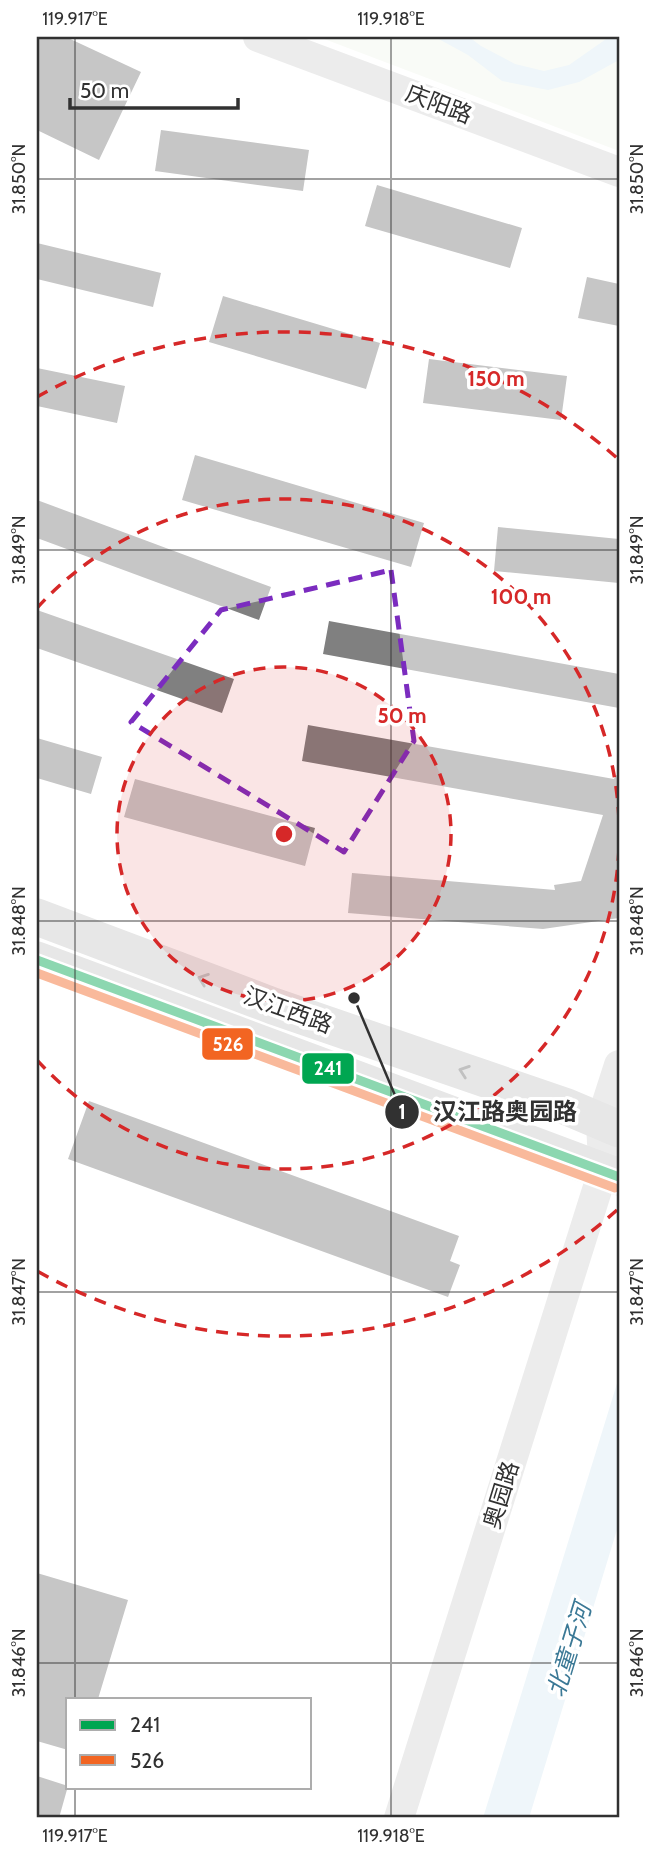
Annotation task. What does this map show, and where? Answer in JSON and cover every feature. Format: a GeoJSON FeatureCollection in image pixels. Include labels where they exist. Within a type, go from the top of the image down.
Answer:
{"type":"FeatureCollection","features":[{"type":"Feature","properties":{"kind":"main road","name":"汉江西路"},"geometry":{"type":"LineString","coordinates":[[37,917],[274,1006],[567,1107],[612,1149]]}},
{"type":"Feature","properties":{"kind":"main road","name":"汉江西路"},"geometry":{"type":"LineString","coordinates":[[37,960],[612,1149]]}},
{"type":"Feature","properties":{"kind":"street","name":"庆阳路"},"geometry":{"type":"LineString","coordinates":[[258,37],[619,172]]}},
{"type":"Feature","properties":{"kind":"street","name":"奥园路"},"geometry":{"type":"LineString","coordinates":[[399,1818],[612,1149],[619,1065]]}},
{"type":"Feature","properties":{"kind":"highlighted area"},"geometry":{"type":"Polygon","coordinates":[[[391,570],[414,741],[344,852],[131,722],[221,610],[391,570]]]}},
{"type":"Feature","properties":{"kind":"shaded area"},"geometry":{"type":"Polygon","coordinates":[[[319,37],[619,37],[619,151],[319,37]]]}},
{"type":"Feature","properties":{"kind":"water"},"geometry":{"type":"Polygon","coordinates":[[[435,37],[469,37],[515,64],[544,71],[569,65],[609,37],[619,37],[619,60],[579,82],[548,90],[502,81],[468,55],[435,37]]]}},
{"type":"Feature","properties":{"kind":"water","name":"北童子河"},"geometry":{"type":"Polygon","coordinates":[[[619,1377],[619,1523],[529,1818],[483,1818],[619,1377]]]}},
{"type":"Feature","properties":{"kind":"building"},"geometry":{"type":"Polygon","coordinates":[[[37,37],[66,37],[141,72],[99,160],[37,130],[37,37]]]}},
{"type":"Feature","properties":{"kind":"building"},"geometry":{"type":"Polygon","coordinates":[[[161,130],[309,150],[303,191],[155,171],[161,130]]]}},
{"type":"Feature","properties":{"kind":"building"},"geometry":{"type":"Polygon","coordinates":[[[377,185],[522,228],[510,268],[365,226],[377,185]]]}},
{"type":"Feature","properties":{"kind":"building"},"geometry":{"type":"Polygon","coordinates":[[[37,243],[161,273],[153,307],[37,279],[37,243]]]}},
{"type":"Feature","properties":{"kind":"building"},"geometry":{"type":"Polygon","coordinates":[[[587,277],[619,284],[619,326],[578,318],[587,277]]]}},
{"type":"Feature","properties":{"kind":"building"},"geometry":{"type":"Polygon","coordinates":[[[223,296],[380,343],[366,389],[209,342],[223,296]]]}},
{"type":"Feature","properties":{"kind":"building"},"geometry":{"type":"Polygon","coordinates":[[[429,359],[567,376],[561,420],[423,403],[429,359]]]}},
{"type":"Feature","properties":{"kind":"building"},"geometry":{"type":"Polygon","coordinates":[[[37,368],[125,386],[117,423],[37,406],[37,368]]]}},
{"type":"Feature","properties":{"kind":"building"},"geometry":{"type":"Polygon","coordinates":[[[195,455],[424,523],[411,567],[182,500],[195,455]]]}},
{"type":"Feature","properties":{"kind":"building"},"geometry":{"type":"Polygon","coordinates":[[[37,500],[271,587],[259,620],[37,538],[37,500]]]}},
{"type":"Feature","properties":{"kind":"building"},"geometry":{"type":"Polygon","coordinates":[[[498,527],[619,539],[619,583],[494,571],[498,527]]]}},
{"type":"Feature","properties":{"kind":"building"},"geometry":{"type":"Polygon","coordinates":[[[37,610],[234,679],[222,713],[37,648],[37,610]]]}},
{"type":"Feature","properties":{"kind":"building"},"geometry":{"type":"Polygon","coordinates":[[[329,621],[619,674],[619,708],[323,654],[329,621]]]}},
{"type":"Feature","properties":{"kind":"building"},"geometry":{"type":"Polygon","coordinates":[[[308,725],[614,779],[616,775],[619,776],[619,918],[543,929],[348,913],[352,873],[555,890],[554,885],[581,881],[603,815],[302,761],[308,725]]]}},
{"type":"Feature","properties":{"kind":"building"},"geometry":{"type":"Polygon","coordinates":[[[37,738],[102,757],[91,794],[37,778],[37,738]]]}},
{"type":"Feature","properties":{"kind":"building"},"geometry":{"type":"Polygon","coordinates":[[[135,779],[315,828],[305,866],[124,817],[135,779]]]}},
{"type":"Feature","properties":{"kind":"building"},"geometry":{"type":"Polygon","coordinates":[[[89,1101],[459,1236],[450,1261],[460,1265],[448,1297],[68,1159],[89,1101]]]}},
{"type":"Feature","properties":{"kind":"building"},"geometry":{"type":"Polygon","coordinates":[[[37,1573],[128,1600],[98,1698],[66,1698],[66,1749],[37,1741],[37,1573]]]}},
{"type":"Feature","properties":{"kind":"building"},"geometry":{"type":"Polygon","coordinates":[[[37,1776],[66,1785],[59,1818],[37,1818],[37,1776]]]}},
{"type":"Feature","properties":{"kind":"transit line","name":"241"},"geometry":{"type":"LineString","coordinates":[[37,960],[619,1177]]}},
{"type":"Feature","properties":{"kind":"transit line","name":"526"},"geometry":{"type":"LineString","coordinates":[[37,973],[615,1188]]}},
{"type":"Feature","properties":{"kind":"place","name":"汉江路奥园路"},"geometry":{"type":"Point","coordinates":[354,998]}}]}
